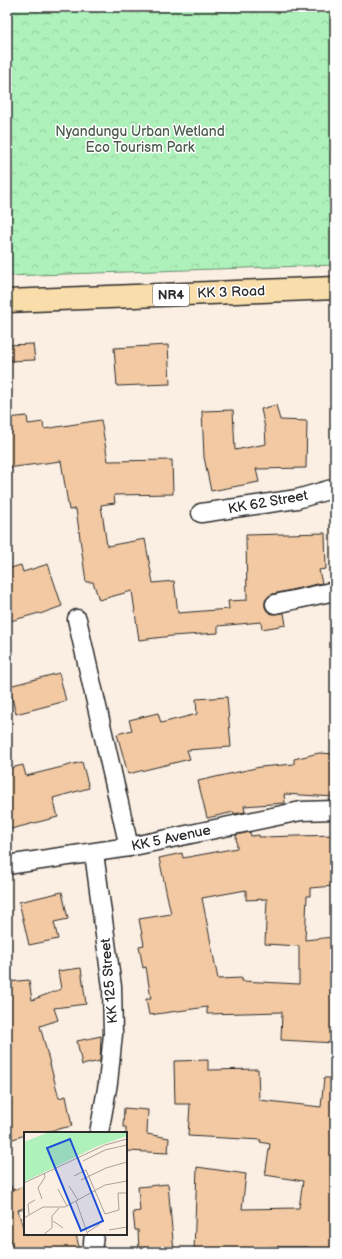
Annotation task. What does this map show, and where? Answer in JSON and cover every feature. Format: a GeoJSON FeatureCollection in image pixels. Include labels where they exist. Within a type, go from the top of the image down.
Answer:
{"type":"FeatureCollection","features":[{"type":"Feature","properties":{"kind":"highway","name":"KK 3 Road"},"geometry":{"type":"LineString","coordinates":[[7,301],[335,288]]}},
{"type":"Feature","properties":{"kind":"street","name":"KK 62 Street"},"geometry":{"type":"LineString","coordinates":[[201,513],[297,499],[335,488]]}},
{"type":"Feature","properties":{"kind":"street"},"geometry":{"type":"LineString","coordinates":[[275,604],[335,591]]}},
{"type":"Feature","properties":{"kind":"street"},"geometry":{"type":"LineString","coordinates":[[77,619],[129,847]]}},
{"type":"Feature","properties":{"kind":"street","name":"KK 5 Avenue"},"geometry":{"type":"LineString","coordinates":[[7,865],[129,847],[301,811],[335,810]]}},
{"type":"Feature","properties":{"kind":"street","name":"KK 125 Street"},"geometry":{"type":"LineString","coordinates":[[94,853],[112,987],[113,1034],[108,1083],[99,1132]]}},
{"type":"Feature","properties":{"kind":"street"},"geometry":{"type":"LineString","coordinates":[[92,1252],[94,1235]]}},
{"type":"Feature","properties":{"kind":"green space","name":"Nyandungu Urban Wetland Eco Tourism Park"},"geometry":{"type":"Polygon","coordinates":[[[7,7],[335,7],[335,265],[7,276],[7,7]]]}},
{"type":"Feature","properties":{"kind":"building"},"geometry":{"type":"Polygon","coordinates":[[[33,344],[35,360],[7,361],[7,345],[33,344]]]}},
{"type":"Feature","properties":{"kind":"building"},"geometry":{"type":"Polygon","coordinates":[[[168,345],[170,384],[117,386],[114,348],[168,345]]]}},
{"type":"Feature","properties":{"kind":"building"},"geometry":{"type":"Polygon","coordinates":[[[276,405],[280,420],[307,421],[306,468],[256,469],[259,482],[211,491],[204,457],[202,411],[233,410],[235,450],[266,444],[265,428],[261,409],[276,405]]]}},
{"type":"Feature","properties":{"kind":"building"},"geometry":{"type":"Polygon","coordinates":[[[27,416],[28,424],[43,422],[44,429],[101,420],[108,461],[172,460],[173,494],[114,495],[115,503],[101,505],[107,546],[145,539],[153,583],[174,581],[178,613],[229,609],[228,601],[247,600],[246,535],[325,533],[326,569],[319,570],[322,583],[273,594],[268,597],[265,601],[267,611],[272,614],[284,613],[286,625],[262,629],[261,622],[218,626],[218,633],[139,640],[132,591],[99,600],[93,582],[86,582],[76,509],[69,510],[61,461],[7,468],[7,418],[27,416]]]}},
{"type":"Feature","properties":{"kind":"building"},"geometry":{"type":"Polygon","coordinates":[[[48,564],[62,606],[40,614],[39,613],[7,622],[7,569],[21,565],[23,572],[48,564]]]}},
{"type":"Feature","properties":{"kind":"building"},"geometry":{"type":"Polygon","coordinates":[[[59,673],[66,701],[16,714],[9,686],[59,673]]]}},
{"type":"Feature","properties":{"kind":"building"},"geometry":{"type":"Polygon","coordinates":[[[227,697],[231,747],[187,750],[190,759],[128,774],[117,734],[132,730],[129,720],[158,713],[161,723],[197,714],[196,699],[227,697]]]}},
{"type":"Feature","properties":{"kind":"building"},"geometry":{"type":"Polygon","coordinates":[[[319,753],[335,754],[335,797],[284,794],[285,803],[244,806],[245,812],[234,814],[234,812],[207,818],[198,781],[260,767],[294,764],[294,759],[319,753]]]}},
{"type":"Feature","properties":{"kind":"building"},"geometry":{"type":"Polygon","coordinates":[[[82,762],[89,788],[53,798],[58,817],[7,830],[7,769],[23,765],[26,776],[82,762]]]}},
{"type":"Feature","properties":{"kind":"building"},"geometry":{"type":"Polygon","coordinates":[[[250,832],[251,836],[259,835],[259,837],[335,835],[335,886],[310,888],[310,896],[307,896],[305,940],[333,937],[335,956],[330,956],[331,988],[334,989],[332,1011],[335,1011],[335,1043],[281,1040],[282,1012],[207,1014],[207,1007],[149,1015],[146,999],[151,999],[146,967],[143,968],[139,946],[144,945],[139,919],[171,914],[159,858],[182,853],[183,858],[237,848],[236,835],[250,832]],[[246,890],[202,898],[218,979],[242,978],[242,981],[299,984],[299,946],[265,944],[267,899],[246,900],[246,890]]]}},
{"type":"Feature","properties":{"kind":"building"},"geometry":{"type":"Polygon","coordinates":[[[62,892],[68,919],[54,922],[58,939],[29,945],[19,902],[62,892]]]}},
{"type":"Feature","properties":{"kind":"building"},"geometry":{"type":"Polygon","coordinates":[[[81,968],[86,1004],[54,1008],[58,1020],[40,1026],[59,1098],[66,1096],[72,1126],[45,1132],[24,1132],[24,1135],[7,1141],[7,982],[29,980],[32,1000],[61,989],[58,971],[81,968]]]}},
{"type":"Feature","properties":{"kind":"building"},"geometry":{"type":"Polygon","coordinates":[[[101,1036],[100,1061],[82,1065],[77,1041],[101,1036]]]}},
{"type":"Feature","properties":{"kind":"building"},"geometry":{"type":"Polygon","coordinates":[[[208,1060],[208,1070],[258,1069],[259,1100],[321,1107],[324,1078],[335,1078],[335,1252],[306,1252],[308,1247],[266,1247],[266,1252],[194,1252],[197,1167],[246,1174],[242,1209],[299,1208],[303,1181],[265,1175],[270,1144],[260,1142],[261,1140],[188,1136],[190,1104],[175,1104],[174,1061],[208,1060]]]}},
{"type":"Feature","properties":{"kind":"building"},"geometry":{"type":"Polygon","coordinates":[[[124,1108],[148,1110],[147,1134],[169,1138],[168,1153],[127,1151],[127,1132],[126,1127],[123,1127],[124,1108]]]}},
{"type":"Feature","properties":{"kind":"building"},"geometry":{"type":"Polygon","coordinates":[[[168,1184],[174,1252],[139,1252],[138,1230],[135,1230],[133,1212],[140,1211],[138,1187],[168,1184]]]}},
{"type":"Feature","properties":{"kind":"building"},"geometry":{"type":"Polygon","coordinates":[[[7,1186],[11,1186],[12,1190],[24,1186],[24,1208],[18,1210],[24,1235],[76,1235],[80,1252],[14,1252],[7,1228],[7,1186]]]}}]}
